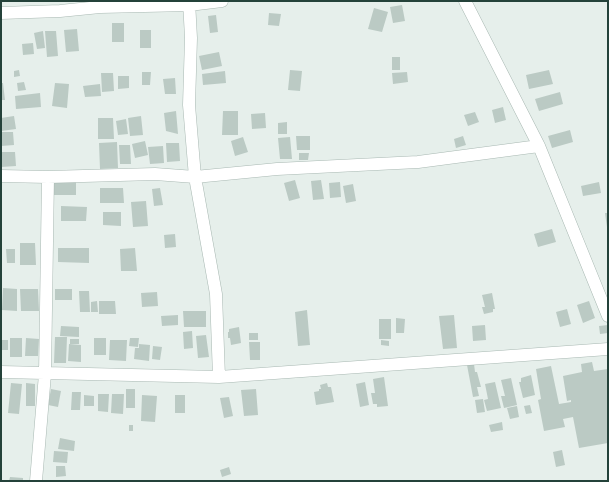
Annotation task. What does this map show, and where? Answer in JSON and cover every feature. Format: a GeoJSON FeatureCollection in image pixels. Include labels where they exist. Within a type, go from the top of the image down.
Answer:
{"type":"FeatureCollection","features":[{"type":"Feature","properties":{"kind":"street"},"geometry":{"type":"LineString","coordinates":[[1,13],[60,11],[100,4],[222,1]]}},
{"type":"Feature","properties":{"kind":"street"},"geometry":{"type":"LineString","coordinates":[[465,1],[539,146],[608,316]]}},
{"type":"Feature","properties":{"kind":"street"},"geometry":{"type":"LineString","coordinates":[[189,3],[191,38],[189,105],[195,177],[216,294],[219,376]]}},
{"type":"Feature","properties":{"kind":"street"},"geometry":{"type":"LineString","coordinates":[[1,176],[48,177],[155,174],[195,177],[277,169],[418,162],[539,146]]}},
{"type":"Feature","properties":{"kind":"street"},"geometry":{"type":"LineString","coordinates":[[36,481],[45,374],[48,177]]}},
{"type":"Feature","properties":{"kind":"street"},"geometry":{"type":"LineString","coordinates":[[1,372],[219,376],[608,349]]}},
{"type":"Feature","properties":{"kind":"building"},"geometry":{"type":"Polygon","coordinates":[[[402,5],[405,21],[393,23],[390,7],[402,5]]]}},
{"type":"Feature","properties":{"kind":"building"},"geometry":{"type":"Polygon","coordinates":[[[374,8],[388,12],[382,32],[368,29],[374,8]]]}},
{"type":"Feature","properties":{"kind":"building"},"geometry":{"type":"Polygon","coordinates":[[[269,13],[281,14],[279,26],[268,25],[269,13]]]}},
{"type":"Feature","properties":{"kind":"building"},"geometry":{"type":"Polygon","coordinates":[[[216,15],[218,32],[210,33],[208,16],[216,15]]]}},
{"type":"Feature","properties":{"kind":"building"},"geometry":{"type":"Polygon","coordinates":[[[112,23],[124,23],[124,42],[112,42],[112,23]]]}},
{"type":"Feature","properties":{"kind":"building"},"geometry":{"type":"Polygon","coordinates":[[[77,29],[79,51],[66,52],[64,30],[77,29]]]}},
{"type":"Feature","properties":{"kind":"building"},"geometry":{"type":"Polygon","coordinates":[[[140,30],[151,30],[151,48],[140,48],[140,30]]]}},
{"type":"Feature","properties":{"kind":"building"},"geometry":{"type":"Polygon","coordinates":[[[43,31],[45,48],[37,49],[34,33],[43,31]]]}},
{"type":"Feature","properties":{"kind":"building"},"geometry":{"type":"Polygon","coordinates":[[[45,31],[56,31],[58,56],[47,57],[45,31]]]}},
{"type":"Feature","properties":{"kind":"building"},"geometry":{"type":"Polygon","coordinates":[[[33,43],[34,54],[23,55],[22,44],[33,43]]]}},
{"type":"Feature","properties":{"kind":"building"},"geometry":{"type":"Polygon","coordinates":[[[219,52],[222,66],[202,70],[199,56],[219,52]]]}},
{"type":"Feature","properties":{"kind":"building"},"geometry":{"type":"Polygon","coordinates":[[[392,57],[400,57],[400,70],[392,70],[392,57]]]}},
{"type":"Feature","properties":{"kind":"building"},"geometry":{"type":"Polygon","coordinates":[[[19,70],[20,76],[14,77],[14,71],[19,70]]]}},
{"type":"Feature","properties":{"kind":"building"},"geometry":{"type":"Polygon","coordinates":[[[290,70],[302,71],[300,91],[288,90],[290,70]]]}},
{"type":"Feature","properties":{"kind":"building"},"geometry":{"type":"Polygon","coordinates":[[[549,70],[553,84],[529,89],[526,75],[549,70]]]}},
{"type":"Feature","properties":{"kind":"building"},"geometry":{"type":"Polygon","coordinates":[[[225,71],[226,83],[203,85],[202,74],[225,71]]]}},
{"type":"Feature","properties":{"kind":"building"},"geometry":{"type":"Polygon","coordinates":[[[142,72],[151,72],[150,85],[142,85],[142,72]]]}},
{"type":"Feature","properties":{"kind":"building"},"geometry":{"type":"Polygon","coordinates":[[[407,72],[408,82],[393,84],[392,73],[407,72]]]}},
{"type":"Feature","properties":{"kind":"building"},"geometry":{"type":"Polygon","coordinates":[[[101,73],[113,73],[114,91],[102,92],[101,73]]]}},
{"type":"Feature","properties":{"kind":"building"},"geometry":{"type":"Polygon","coordinates":[[[118,76],[129,76],[129,88],[118,89],[118,76]]]}},
{"type":"Feature","properties":{"kind":"building"},"geometry":{"type":"Polygon","coordinates":[[[175,78],[176,94],[165,94],[163,79],[175,78]]]}},
{"type":"Feature","properties":{"kind":"building"},"geometry":{"type":"Polygon","coordinates":[[[24,82],[26,90],[18,91],[17,83],[24,82]]]}},
{"type":"Feature","properties":{"kind":"building"},"geometry":{"type":"Polygon","coordinates":[[[1,83],[3,83],[5,100],[1,100],[1,83]]]}},
{"type":"Feature","properties":{"kind":"building"},"geometry":{"type":"Polygon","coordinates":[[[55,83],[69,84],[67,108],[52,106],[55,83]]]}},
{"type":"Feature","properties":{"kind":"building"},"geometry":{"type":"Polygon","coordinates":[[[100,84],[101,96],[85,97],[83,86],[100,84]]]}},
{"type":"Feature","properties":{"kind":"building"},"geometry":{"type":"Polygon","coordinates":[[[560,92],[563,104],[539,111],[535,99],[560,92]]]}},
{"type":"Feature","properties":{"kind":"building"},"geometry":{"type":"Polygon","coordinates":[[[40,93],[41,107],[16,109],[15,96],[40,93]]]}},
{"type":"Feature","properties":{"kind":"building"},"geometry":{"type":"Polygon","coordinates":[[[503,107],[506,120],[495,123],[492,110],[503,107]]]}},
{"type":"Feature","properties":{"kind":"building"},"geometry":{"type":"Polygon","coordinates":[[[176,111],[178,134],[166,131],[164,113],[176,111]]]}},
{"type":"Feature","properties":{"kind":"building"},"geometry":{"type":"Polygon","coordinates":[[[223,111],[238,111],[238,135],[222,135],[223,111]]]}},
{"type":"Feature","properties":{"kind":"building"},"geometry":{"type":"Polygon","coordinates":[[[475,112],[479,122],[468,126],[464,115],[475,112]]]}},
{"type":"Feature","properties":{"kind":"building"},"geometry":{"type":"Polygon","coordinates":[[[265,113],[266,128],[252,129],[251,114],[265,113]]]}},
{"type":"Feature","properties":{"kind":"building"},"geometry":{"type":"Polygon","coordinates":[[[14,116],[16,129],[1,131],[1,118],[14,116]]]}},
{"type":"Feature","properties":{"kind":"building"},"geometry":{"type":"Polygon","coordinates":[[[141,116],[143,135],[130,136],[128,118],[141,116]]]}},
{"type":"Feature","properties":{"kind":"building"},"geometry":{"type":"Polygon","coordinates":[[[98,118],[113,118],[114,139],[98,139],[98,118]]]}},
{"type":"Feature","properties":{"kind":"building"},"geometry":{"type":"Polygon","coordinates":[[[126,119],[128,134],[118,135],[116,121],[126,119]]]}},
{"type":"Feature","properties":{"kind":"building"},"geometry":{"type":"Polygon","coordinates":[[[287,122],[287,134],[278,134],[278,123],[287,122]]]}},
{"type":"Feature","properties":{"kind":"building"},"geometry":{"type":"Polygon","coordinates":[[[570,130],[573,142],[552,148],[548,136],[570,130]]]}},
{"type":"Feature","properties":{"kind":"building"},"geometry":{"type":"Polygon","coordinates":[[[1,132],[13,132],[14,145],[1,146],[1,132]]]}},
{"type":"Feature","properties":{"kind":"building"},"geometry":{"type":"Polygon","coordinates":[[[296,136],[310,136],[310,150],[297,150],[296,136]]]}},
{"type":"Feature","properties":{"kind":"building"},"geometry":{"type":"Polygon","coordinates":[[[463,136],[466,145],[456,148],[454,139],[463,136]]]}},
{"type":"Feature","properties":{"kind":"building"},"geometry":{"type":"Polygon","coordinates":[[[243,137],[248,152],[235,156],[231,141],[243,137]]]}},
{"type":"Feature","properties":{"kind":"building"},"geometry":{"type":"Polygon","coordinates":[[[290,137],[292,159],[280,159],[278,138],[290,137]]]}},
{"type":"Feature","properties":{"kind":"building"},"geometry":{"type":"Polygon","coordinates":[[[145,141],[148,155],[135,158],[132,144],[145,141]]]}},
{"type":"Feature","properties":{"kind":"building"},"geometry":{"type":"Polygon","coordinates":[[[117,142],[118,168],[100,169],[99,143],[117,142]]]}},
{"type":"Feature","properties":{"kind":"building"},"geometry":{"type":"Polygon","coordinates":[[[166,143],[179,143],[180,161],[167,162],[166,143]]]}},
{"type":"Feature","properties":{"kind":"building"},"geometry":{"type":"Polygon","coordinates":[[[119,145],[130,145],[131,164],[120,164],[119,145]]]}},
{"type":"Feature","properties":{"kind":"building"},"geometry":{"type":"Polygon","coordinates":[[[163,146],[164,163],[150,164],[148,147],[163,146]]]}},
{"type":"Feature","properties":{"kind":"building"},"geometry":{"type":"Polygon","coordinates":[[[1,152],[15,152],[16,166],[1,167],[1,152]]]}},
{"type":"Feature","properties":{"kind":"building"},"geometry":{"type":"Polygon","coordinates":[[[299,153],[309,153],[308,160],[299,160],[299,153]]]}},
{"type":"Feature","properties":{"kind":"building"},"geometry":{"type":"Polygon","coordinates":[[[295,180],[300,198],[289,201],[284,183],[295,180]]]}},
{"type":"Feature","properties":{"kind":"building"},"geometry":{"type":"Polygon","coordinates":[[[321,180],[324,199],[313,200],[311,181],[321,180]]]}},
{"type":"Feature","properties":{"kind":"building"},"geometry":{"type":"Polygon","coordinates":[[[54,182],[76,182],[76,195],[54,195],[54,182]]]}},
{"type":"Feature","properties":{"kind":"building"},"geometry":{"type":"Polygon","coordinates":[[[340,182],[341,197],[330,198],[329,183],[340,182]]]}},
{"type":"Feature","properties":{"kind":"building"},"geometry":{"type":"Polygon","coordinates":[[[599,182],[601,193],[583,196],[581,186],[599,182]]]}},
{"type":"Feature","properties":{"kind":"building"},"geometry":{"type":"Polygon","coordinates":[[[353,184],[356,201],[346,203],[343,186],[353,184]]]}},
{"type":"Feature","properties":{"kind":"building"},"geometry":{"type":"Polygon","coordinates":[[[100,188],[123,188],[124,203],[100,203],[100,188]]]}},
{"type":"Feature","properties":{"kind":"building"},"geometry":{"type":"Polygon","coordinates":[[[160,188],[163,205],[154,206],[152,189],[160,188]]]}},
{"type":"Feature","properties":{"kind":"building"},"geometry":{"type":"Polygon","coordinates":[[[146,201],[148,226],[133,227],[131,202],[146,201]]]}},
{"type":"Feature","properties":{"kind":"building"},"geometry":{"type":"Polygon","coordinates":[[[61,206],[87,207],[86,221],[61,221],[61,206]]]}},
{"type":"Feature","properties":{"kind":"building"},"geometry":{"type":"Polygon","coordinates":[[[103,212],[121,212],[121,226],[103,225],[103,212]]]}},
{"type":"Feature","properties":{"kind":"building"},"geometry":{"type":"Polygon","coordinates":[[[605,213],[608,213],[608,227],[607,227],[605,213]]]}},
{"type":"Feature","properties":{"kind":"building"},"geometry":{"type":"Polygon","coordinates":[[[552,229],[556,242],[538,247],[534,234],[552,229]]]}},
{"type":"Feature","properties":{"kind":"building"},"geometry":{"type":"Polygon","coordinates":[[[175,234],[176,247],[165,248],[164,235],[175,234]]]}},
{"type":"Feature","properties":{"kind":"building"},"geometry":{"type":"Polygon","coordinates":[[[20,243],[35,243],[36,265],[20,265],[20,243]]]}},
{"type":"Feature","properties":{"kind":"building"},"geometry":{"type":"Polygon","coordinates":[[[58,248],[89,248],[89,263],[58,262],[58,248]]]}},
{"type":"Feature","properties":{"kind":"building"},"geometry":{"type":"Polygon","coordinates":[[[135,248],[137,271],[121,271],[120,249],[135,248]]]}},
{"type":"Feature","properties":{"kind":"building"},"geometry":{"type":"Polygon","coordinates":[[[6,249],[15,249],[15,263],[7,263],[6,249]]]}},
{"type":"Feature","properties":{"kind":"building"},"geometry":{"type":"Polygon","coordinates":[[[3,288],[17,289],[17,311],[2,310],[3,288]]]}},
{"type":"Feature","properties":{"kind":"building"},"geometry":{"type":"Polygon","coordinates":[[[20,289],[38,289],[39,311],[21,311],[20,289]]]}},
{"type":"Feature","properties":{"kind":"building"},"geometry":{"type":"Polygon","coordinates":[[[55,289],[72,289],[72,300],[55,300],[55,289]]]}},
{"type":"Feature","properties":{"kind":"building"},"geometry":{"type":"Polygon","coordinates":[[[79,291],[89,291],[90,312],[80,312],[79,291]]]}},
{"type":"Feature","properties":{"kind":"building"},"geometry":{"type":"Polygon","coordinates":[[[157,292],[158,306],[142,307],[141,293],[157,292]]]}},
{"type":"Feature","properties":{"kind":"building"},"geometry":{"type":"Polygon","coordinates":[[[492,293],[495,309],[493,309],[493,312],[484,314],[482,307],[485,307],[482,295],[492,293]]]}},
{"type":"Feature","properties":{"kind":"building"},"geometry":{"type":"Polygon","coordinates":[[[97,301],[98,312],[91,312],[91,302],[97,301]]]}},
{"type":"Feature","properties":{"kind":"building"},"geometry":{"type":"Polygon","coordinates":[[[99,301],[115,301],[116,314],[99,314],[99,301]]]}},
{"type":"Feature","properties":{"kind":"building"},"geometry":{"type":"Polygon","coordinates":[[[589,301],[595,318],[583,323],[577,305],[589,301]]]}},
{"type":"Feature","properties":{"kind":"building"},"geometry":{"type":"Polygon","coordinates":[[[567,309],[571,324],[560,327],[556,312],[567,309]]]}},
{"type":"Feature","properties":{"kind":"building"},"geometry":{"type":"Polygon","coordinates":[[[307,310],[310,345],[298,346],[295,312],[307,310]]]}},
{"type":"Feature","properties":{"kind":"building"},"geometry":{"type":"Polygon","coordinates":[[[183,311],[206,311],[206,327],[184,327],[183,311]]]}},
{"type":"Feature","properties":{"kind":"building"},"geometry":{"type":"Polygon","coordinates":[[[178,315],[178,325],[162,326],[161,316],[178,315]]]}},
{"type":"Feature","properties":{"kind":"building"},"geometry":{"type":"Polygon","coordinates":[[[454,315],[457,348],[443,349],[439,316],[454,315]]]}},
{"type":"Feature","properties":{"kind":"building"},"geometry":{"type":"Polygon","coordinates":[[[396,318],[405,319],[404,333],[396,333],[396,318]]]}},
{"type":"Feature","properties":{"kind":"building"},"geometry":{"type":"Polygon","coordinates":[[[379,319],[391,319],[391,339],[379,339],[379,319]]]}},
{"type":"Feature","properties":{"kind":"building"},"geometry":{"type":"Polygon","coordinates":[[[485,325],[486,340],[473,341],[472,326],[485,325]]]}},
{"type":"Feature","properties":{"kind":"building"},"geometry":{"type":"Polygon","coordinates":[[[608,325],[608,333],[600,334],[599,326],[608,325]]]}},
{"type":"Feature","properties":{"kind":"building"},"geometry":{"type":"Polygon","coordinates":[[[61,326],[79,327],[79,337],[60,336],[61,326]]]}},
{"type":"Feature","properties":{"kind":"building"},"geometry":{"type":"Polygon","coordinates":[[[239,327],[241,343],[231,345],[230,338],[228,338],[229,329],[239,327]]]}},
{"type":"Feature","properties":{"kind":"building"},"geometry":{"type":"Polygon","coordinates":[[[192,331],[193,348],[184,349],[183,332],[192,331]]]}},
{"type":"Feature","properties":{"kind":"building"},"geometry":{"type":"Polygon","coordinates":[[[249,333],[258,333],[258,340],[249,340],[249,333]]]}},
{"type":"Feature","properties":{"kind":"building"},"geometry":{"type":"Polygon","coordinates":[[[206,335],[209,357],[198,358],[196,336],[206,335]]]}},
{"type":"Feature","properties":{"kind":"building"},"geometry":{"type":"Polygon","coordinates":[[[55,337],[67,337],[66,363],[54,363],[55,337]]]}},
{"type":"Feature","properties":{"kind":"building"},"geometry":{"type":"Polygon","coordinates":[[[10,338],[22,338],[22,357],[10,357],[10,338]]]}},
{"type":"Feature","properties":{"kind":"building"},"geometry":{"type":"Polygon","coordinates":[[[26,338],[39,339],[38,356],[25,356],[26,338]]]}},
{"type":"Feature","properties":{"kind":"building"},"geometry":{"type":"Polygon","coordinates":[[[94,338],[106,338],[106,355],[94,355],[94,338]]]}},
{"type":"Feature","properties":{"kind":"building"},"geometry":{"type":"Polygon","coordinates":[[[130,338],[139,338],[138,347],[129,346],[130,338]]]}},
{"type":"Feature","properties":{"kind":"building"},"geometry":{"type":"Polygon","coordinates":[[[70,339],[79,339],[79,344],[70,344],[70,339]]]}},
{"type":"Feature","properties":{"kind":"building"},"geometry":{"type":"Polygon","coordinates":[[[1,340],[8,340],[8,350],[1,350],[1,340]]]}},
{"type":"Feature","properties":{"kind":"building"},"geometry":{"type":"Polygon","coordinates":[[[110,340],[127,340],[126,361],[109,360],[110,340]]]}},
{"type":"Feature","properties":{"kind":"building"},"geometry":{"type":"Polygon","coordinates":[[[381,340],[389,341],[389,346],[381,345],[381,340]]]}},
{"type":"Feature","properties":{"kind":"building"},"geometry":{"type":"Polygon","coordinates":[[[249,342],[260,342],[260,360],[250,360],[249,342]]]}},
{"type":"Feature","properties":{"kind":"building"},"geometry":{"type":"Polygon","coordinates":[[[69,344],[81,345],[81,362],[68,361],[69,344]]]}},
{"type":"Feature","properties":{"kind":"building"},"geometry":{"type":"Polygon","coordinates":[[[139,344],[150,345],[149,361],[134,359],[135,348],[139,348],[139,344]]]}},
{"type":"Feature","properties":{"kind":"building"},"geometry":{"type":"Polygon","coordinates":[[[153,346],[162,347],[160,360],[152,359],[153,346]]]}},
{"type":"Feature","properties":{"kind":"building"},"geometry":{"type":"Polygon","coordinates":[[[592,362],[594,371],[608,369],[608,443],[579,448],[573,417],[563,419],[565,427],[544,431],[538,400],[541,399],[536,369],[551,366],[559,404],[571,402],[571,400],[567,401],[563,376],[582,372],[581,364],[592,362]]]}},
{"type":"Feature","properties":{"kind":"building"},"geometry":{"type":"Polygon","coordinates":[[[474,364],[475,372],[477,372],[481,387],[477,387],[479,396],[473,397],[467,365],[474,364]]]}},
{"type":"Feature","properties":{"kind":"building"},"geometry":{"type":"Polygon","coordinates":[[[531,375],[535,395],[523,398],[519,382],[521,382],[521,378],[531,375]]]}},
{"type":"Feature","properties":{"kind":"building"},"geometry":{"type":"Polygon","coordinates":[[[384,377],[388,406],[377,407],[377,404],[373,404],[371,393],[375,393],[373,379],[384,377]]]}},
{"type":"Feature","properties":{"kind":"building"},"geometry":{"type":"Polygon","coordinates":[[[511,378],[517,405],[504,408],[501,396],[505,396],[501,380],[511,378]]]}},
{"type":"Feature","properties":{"kind":"building"},"geometry":{"type":"Polygon","coordinates":[[[365,382],[369,405],[360,407],[356,384],[365,382]]]}},
{"type":"Feature","properties":{"kind":"building"},"geometry":{"type":"Polygon","coordinates":[[[495,382],[501,408],[487,411],[484,400],[488,399],[485,384],[495,382]]]}},
{"type":"Feature","properties":{"kind":"building"},"geometry":{"type":"Polygon","coordinates":[[[11,383],[22,384],[19,414],[8,413],[11,383]]]}},
{"type":"Feature","properties":{"kind":"building"},"geometry":{"type":"Polygon","coordinates":[[[26,383],[35,384],[35,406],[26,406],[26,383]]]}},
{"type":"Feature","properties":{"kind":"building"},"geometry":{"type":"Polygon","coordinates":[[[327,383],[328,387],[331,387],[334,402],[316,405],[314,392],[321,389],[320,385],[327,383]]]}},
{"type":"Feature","properties":{"kind":"building"},"geometry":{"type":"Polygon","coordinates":[[[51,389],[61,391],[58,407],[48,405],[51,389]]]}},
{"type":"Feature","properties":{"kind":"building"},"geometry":{"type":"Polygon","coordinates":[[[126,389],[135,389],[135,408],[126,408],[126,389]]]}},
{"type":"Feature","properties":{"kind":"building"},"geometry":{"type":"Polygon","coordinates":[[[256,389],[258,415],[244,416],[241,390],[256,389]]]}},
{"type":"Feature","properties":{"kind":"building"},"geometry":{"type":"Polygon","coordinates":[[[72,392],[81,392],[80,410],[71,410],[72,392]]]}},
{"type":"Feature","properties":{"kind":"building"},"geometry":{"type":"Polygon","coordinates":[[[98,394],[109,394],[108,412],[98,411],[98,394]]]}},
{"type":"Feature","properties":{"kind":"building"},"geometry":{"type":"Polygon","coordinates":[[[112,394],[124,394],[123,414],[111,413],[112,394]]]}},
{"type":"Feature","properties":{"kind":"building"},"geometry":{"type":"Polygon","coordinates":[[[84,395],[94,396],[94,406],[84,406],[84,395]]]}},
{"type":"Feature","properties":{"kind":"building"},"geometry":{"type":"Polygon","coordinates":[[[142,395],[157,396],[155,422],[141,421],[142,395]]]}},
{"type":"Feature","properties":{"kind":"building"},"geometry":{"type":"Polygon","coordinates":[[[175,395],[185,395],[185,413],[175,413],[175,395]]]}},
{"type":"Feature","properties":{"kind":"building"},"geometry":{"type":"Polygon","coordinates":[[[229,397],[233,416],[224,418],[220,398],[229,397]]]}},
{"type":"Feature","properties":{"kind":"building"},"geometry":{"type":"Polygon","coordinates":[[[483,399],[485,412],[477,413],[475,400],[483,399]]]}},
{"type":"Feature","properties":{"kind":"building"},"geometry":{"type":"Polygon","coordinates":[[[530,405],[532,413],[526,414],[524,406],[530,405]]]}},
{"type":"Feature","properties":{"kind":"building"},"geometry":{"type":"Polygon","coordinates":[[[517,406],[519,417],[510,419],[507,408],[517,406]]]}},
{"type":"Feature","properties":{"kind":"building"},"geometry":{"type":"Polygon","coordinates":[[[502,422],[503,430],[491,432],[489,425],[502,422]]]}},
{"type":"Feature","properties":{"kind":"building"},"geometry":{"type":"Polygon","coordinates":[[[129,425],[133,425],[133,431],[129,431],[129,425]]]}},
{"type":"Feature","properties":{"kind":"building"},"geometry":{"type":"Polygon","coordinates":[[[60,438],[75,441],[74,451],[58,449],[60,438]]]}},
{"type":"Feature","properties":{"kind":"building"},"geometry":{"type":"Polygon","coordinates":[[[562,450],[565,465],[556,467],[553,452],[562,450]]]}},
{"type":"Feature","properties":{"kind":"building"},"geometry":{"type":"Polygon","coordinates":[[[54,451],[68,452],[67,463],[53,462],[54,451]]]}},
{"type":"Feature","properties":{"kind":"building"},"geometry":{"type":"Polygon","coordinates":[[[56,466],[65,466],[66,476],[56,477],[56,466]]]}},
{"type":"Feature","properties":{"kind":"building"},"geometry":{"type":"Polygon","coordinates":[[[229,467],[231,474],[222,477],[220,470],[229,467]]]}},
{"type":"Feature","properties":{"kind":"building"},"geometry":{"type":"Polygon","coordinates":[[[10,477],[23,478],[23,481],[9,481],[10,477]]]}}]}
